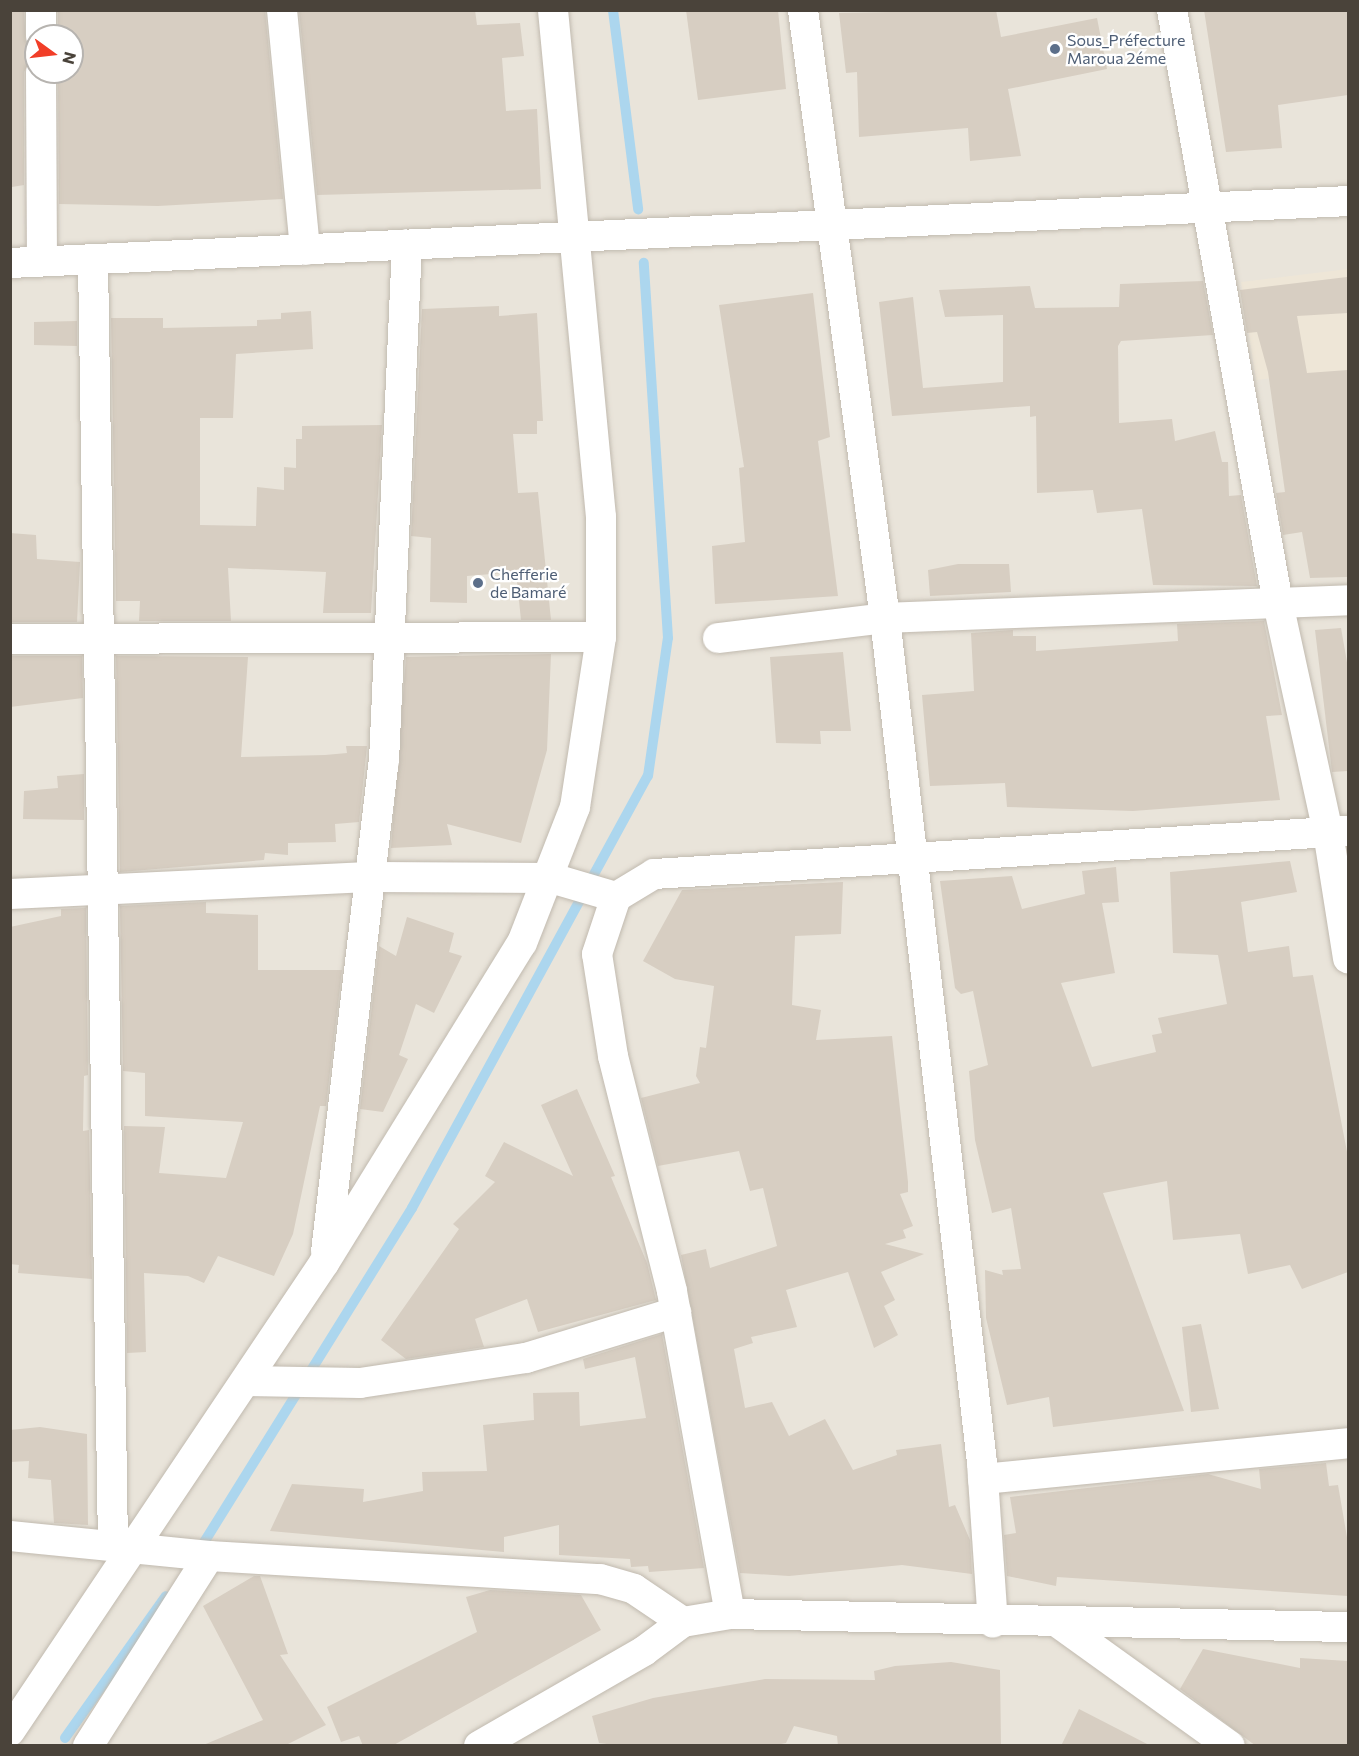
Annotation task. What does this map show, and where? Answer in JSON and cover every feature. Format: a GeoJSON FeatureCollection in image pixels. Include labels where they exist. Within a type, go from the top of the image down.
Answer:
{"type":"FeatureCollection","features":[{"type":"Feature","properties":{"kind":"street"},"geometry":{"type":"LineString","coordinates":[[282,10],[305,250]]}},
{"type":"Feature","properties":{"kind":"street"},"geometry":{"type":"LineString","coordinates":[[31,1746],[11,1730],[125,1547],[246,1381],[324,1263],[522,943],[551,878],[575,807],[601,637],[601,517],[553,10]]}},
{"type":"Feature","properties":{"kind":"street"},"geometry":{"type":"LineString","coordinates":[[803,10],[834,222],[885,618],[910,856],[982,1479],[993,1623]]}},
{"type":"Feature","properties":{"kind":"street"},"geometry":{"type":"LineString","coordinates":[[1172,10],[1205,207],[1278,603],[1338,831],[1348,958]]}},
{"type":"Feature","properties":{"kind":"street"},"geometry":{"type":"LineString","coordinates":[[41,84],[42,261]]}},
{"type":"Feature","properties":{"kind":"street"},"geometry":{"type":"LineString","coordinates":[[10,263],[834,222],[1348,201]]}},
{"type":"Feature","properties":{"kind":"street"},"geometry":{"type":"LineString","coordinates":[[324,1263],[374,877],[389,639],[407,245]]}},
{"type":"Feature","properties":{"kind":"street"},"geometry":{"type":"LineString","coordinates":[[93,260],[97,637],[103,889],[125,1547]]}},
{"type":"Feature","properties":{"kind":"street"},"geometry":{"type":"LineString","coordinates":[[718,638],[885,618],[1348,600]]}},
{"type":"Feature","properties":{"kind":"street"},"geometry":{"type":"LineString","coordinates":[[10,639],[601,637]]}},
{"type":"Feature","properties":{"kind":"street"},"geometry":{"type":"LineString","coordinates":[[730,1614],[676,1312],[613,1056],[597,954],[616,897],[654,874],[910,856],[1338,831]]}},
{"type":"Feature","properties":{"kind":"street"},"geometry":{"type":"LineString","coordinates":[[10,894],[374,877],[551,878],[616,897]]}},
{"type":"Feature","properties":{"kind":"street"},"geometry":{"type":"LineString","coordinates":[[246,1381],[360,1383],[526,1358],[676,1312]]}},
{"type":"Feature","properties":{"kind":"street"},"geometry":{"type":"LineString","coordinates":[[982,1479],[1348,1443]]}},
{"type":"Feature","properties":{"kind":"street"},"geometry":{"type":"LineString","coordinates":[[10,1536],[209,1556],[600,1579],[634,1589],[683,1622]]}},
{"type":"Feature","properties":{"kind":"street"},"geometry":{"type":"LineString","coordinates":[[88,1746],[209,1556]]}},
{"type":"Feature","properties":{"kind":"street"},"geometry":{"type":"LineString","coordinates":[[479,1746],[644,1652],[683,1622],[730,1614],[993,1623],[1348,1627]]}},
{"type":"Feature","properties":{"kind":"street"},"geometry":{"type":"LineString","coordinates":[[1060,1624],[1230,1746]]}},
{"type":"Feature","properties":{"kind":"shaded area"},"geometry":{"type":"Polygon","coordinates":[[[11,11],[1348,11],[1348,1745],[11,1745],[11,11]]]}},
{"type":"Feature","properties":{"kind":"shaded area"},"geometry":{"type":"Polygon","coordinates":[[[1348,269],[1348,370],[1256,380],[1241,282],[1348,269]]]}},
{"type":"Feature","properties":{"kind":"building"},"geometry":{"type":"Polygon","coordinates":[[[10,10],[24,10],[24,185],[12,187],[10,10]]]}},
{"type":"Feature","properties":{"kind":"building"},"geometry":{"type":"Polygon","coordinates":[[[58,10],[265,10],[283,199],[158,206],[59,204],[58,84],[84,84],[84,24],[58,24],[58,10]]]}},
{"type":"Feature","properties":{"kind":"building"},"geometry":{"type":"Polygon","coordinates":[[[299,10],[475,10],[477,25],[520,23],[524,56],[502,58],[506,111],[537,109],[541,189],[317,195],[299,10]]]}},
{"type":"Feature","properties":{"kind":"building"},"geometry":{"type":"Polygon","coordinates":[[[686,10],[778,10],[786,89],[698,100],[686,10]]]}},
{"type":"Feature","properties":{"kind":"building"},"geometry":{"type":"Polygon","coordinates":[[[996,10],[1001,37],[1097,18],[1107,69],[1008,89],[1021,156],[970,161],[968,128],[859,137],[857,72],[846,73],[839,13],[996,10]]]}},
{"type":"Feature","properties":{"kind":"building"},"geometry":{"type":"Polygon","coordinates":[[[1204,10],[1348,10],[1348,95],[1278,105],[1282,148],[1226,152],[1204,10]]]}},
{"type":"Feature","properties":{"kind":"building"},"geometry":{"type":"Polygon","coordinates":[[[1347,277],[1348,313],[1297,316],[1307,373],[1348,370],[1347,577],[1310,578],[1302,532],[1283,535],[1276,493],[1285,492],[1268,372],[1257,332],[1247,333],[1240,290],[1347,277]]]}},
{"type":"Feature","properties":{"kind":"building"},"geometry":{"type":"Polygon","coordinates":[[[1203,281],[1213,335],[1121,341],[1118,346],[1119,423],[1172,419],[1175,441],[1215,431],[1222,462],[1228,462],[1229,496],[1241,495],[1257,586],[1153,585],[1142,509],[1097,513],[1093,490],[1037,493],[1036,416],[1030,417],[1030,406],[892,416],[879,302],[913,297],[923,388],[1003,382],[1003,315],[945,317],[939,290],[1030,286],[1035,308],[1119,307],[1120,284],[1203,281]]]}},
{"type":"Feature","properties":{"kind":"building"},"geometry":{"type":"Polygon","coordinates":[[[813,293],[830,437],[818,441],[838,596],[715,604],[712,546],[745,542],[739,468],[744,467],[719,305],[813,293]]]}},
{"type":"Feature","properties":{"kind":"building"},"geometry":{"type":"Polygon","coordinates":[[[499,306],[499,316],[537,313],[543,421],[537,421],[537,434],[513,434],[518,493],[538,492],[551,620],[521,620],[516,572],[467,576],[467,603],[430,602],[431,538],[411,536],[422,309],[499,306]]]}},
{"type":"Feature","properties":{"kind":"building"},"geometry":{"type":"Polygon","coordinates":[[[311,311],[313,349],[236,354],[233,418],[200,418],[200,525],[256,526],[257,487],[284,490],[284,467],[296,468],[296,439],[302,439],[302,426],[382,425],[371,613],[323,613],[326,572],[228,568],[231,621],[139,621],[140,601],[116,601],[111,318],[163,318],[163,328],[257,326],[257,320],[281,319],[281,313],[311,311]]]}},
{"type":"Feature","properties":{"kind":"building"},"geometry":{"type":"Polygon","coordinates":[[[77,321],[77,346],[34,345],[34,322],[77,321]]]}},
{"type":"Feature","properties":{"kind":"building"},"geometry":{"type":"Polygon","coordinates":[[[10,533],[36,535],[37,559],[80,562],[77,622],[10,622],[10,533]]]}},
{"type":"Feature","properties":{"kind":"building"},"geometry":{"type":"Polygon","coordinates":[[[958,564],[1009,564],[1011,592],[930,596],[928,570],[958,564]]]}},
{"type":"Feature","properties":{"kind":"building"},"geometry":{"type":"Polygon","coordinates":[[[1264,621],[1282,715],[1266,716],[1280,800],[1133,811],[1007,807],[1005,783],[930,786],[922,695],[974,691],[971,633],[1013,630],[1013,636],[1036,636],[1036,651],[1178,641],[1177,624],[1264,621]]]}},
{"type":"Feature","properties":{"kind":"building"},"geometry":{"type":"Polygon","coordinates":[[[1341,628],[1348,668],[1348,771],[1332,772],[1315,630],[1341,628]]]}},
{"type":"Feature","properties":{"kind":"building"},"geometry":{"type":"Polygon","coordinates":[[[843,652],[851,731],[820,731],[821,744],[776,743],[770,657],[843,652]]]}},
{"type":"Feature","properties":{"kind":"building"},"geometry":{"type":"Polygon","coordinates":[[[551,654],[547,750],[521,843],[447,824],[452,845],[391,848],[406,657],[551,654]]]}},
{"type":"Feature","properties":{"kind":"building"},"geometry":{"type":"Polygon","coordinates":[[[10,656],[82,656],[83,698],[10,707],[10,656]]]}},
{"type":"Feature","properties":{"kind":"building"},"geometry":{"type":"Polygon","coordinates":[[[116,656],[248,657],[241,757],[325,755],[347,753],[346,746],[367,746],[359,822],[335,824],[336,842],[288,843],[288,855],[265,853],[264,860],[120,872],[116,656]]]}},
{"type":"Feature","properties":{"kind":"building"},"geometry":{"type":"Polygon","coordinates":[[[84,774],[84,820],[23,819],[24,791],[58,788],[57,776],[84,774]]]}},
{"type":"Feature","properties":{"kind":"building"},"geometry":{"type":"Polygon","coordinates":[[[1290,861],[1297,892],[1241,902],[1248,952],[1289,946],[1293,977],[1313,975],[1348,1157],[1348,1272],[1302,1289],[1290,1265],[1248,1274],[1240,1234],[1173,1240],[1167,1181],[1103,1193],[1184,1411],[1053,1427],[1049,1397],[1007,1405],[986,1318],[985,1270],[1003,1275],[1002,1270],[1021,1269],[1011,1208],[992,1213],[975,1140],[969,1071],[988,1065],[973,991],[961,994],[955,988],[940,881],[1012,876],[1022,909],[1085,894],[1082,871],[1116,867],[1119,902],[1102,903],[1115,973],[1061,983],[1092,1067],[1156,1052],[1152,1035],[1162,1033],[1158,1018],[1227,1004],[1218,955],[1173,953],[1170,872],[1290,861]]]}},
{"type":"Feature","properties":{"kind":"building"},"geometry":{"type":"Polygon","coordinates":[[[843,882],[841,934],[795,936],[792,1005],[821,1010],[816,1040],[892,1036],[908,1182],[908,1192],[900,1194],[913,1226],[903,1230],[906,1238],[885,1244],[924,1254],[881,1272],[895,1300],[884,1306],[898,1335],[874,1348],[848,1272],[786,1290],[797,1327],[751,1337],[753,1343],[734,1349],[745,1408],[772,1402],[789,1436],[825,1419],[853,1470],[897,1455],[896,1450],[941,1444],[949,1507],[955,1505],[970,1540],[972,1574],[902,1565],[789,1576],[740,1573],[681,1255],[706,1249],[710,1268],[777,1246],[763,1188],[750,1191],[739,1151],[658,1166],[641,1098],[700,1083],[696,1076],[700,1047],[706,1048],[714,986],[675,979],[643,961],[682,890],[843,882]]]}},
{"type":"Feature","properties":{"kind":"building"},"geometry":{"type":"Polygon","coordinates":[[[206,902],[206,913],[258,915],[258,970],[342,970],[326,1106],[320,1106],[293,1234],[274,1276],[218,1256],[204,1283],[188,1276],[144,1273],[146,1352],[127,1353],[124,1126],[165,1127],[159,1173],[226,1178],[243,1122],[145,1116],[145,1073],[123,1071],[120,906],[206,902]]]}},
{"type":"Feature","properties":{"kind":"building"},"geometry":{"type":"Polygon","coordinates":[[[86,908],[88,1075],[84,1076],[83,1131],[89,1130],[92,1279],[18,1273],[19,1265],[10,1264],[10,927],[61,916],[61,909],[86,908]]]}},
{"type":"Feature","properties":{"kind":"building"},"geometry":{"type":"Polygon","coordinates":[[[407,917],[454,933],[449,952],[462,956],[434,1013],[416,1004],[399,1055],[408,1059],[383,1112],[360,1109],[379,946],[396,956],[407,917]]]}},
{"type":"Feature","properties":{"kind":"building"},"geometry":{"type":"Polygon","coordinates":[[[577,1089],[615,1176],[611,1177],[647,1263],[656,1300],[538,1332],[527,1299],[475,1319],[484,1347],[406,1359],[381,1340],[459,1229],[453,1224],[495,1182],[485,1176],[504,1142],[573,1176],[541,1105],[577,1089]]]}},
{"type":"Feature","properties":{"kind":"building"},"geometry":{"type":"Polygon","coordinates":[[[1201,1324],[1219,1409],[1191,1412],[1182,1327],[1201,1324]]]}},
{"type":"Feature","properties":{"kind":"building"},"geometry":{"type":"Polygon","coordinates":[[[662,1334],[704,1568],[649,1572],[648,1566],[631,1567],[630,1559],[559,1555],[559,1525],[504,1537],[504,1552],[270,1531],[292,1484],[364,1489],[363,1502],[423,1491],[422,1472],[487,1471],[483,1425],[534,1420],[533,1393],[579,1392],[580,1426],[646,1418],[635,1357],[585,1369],[583,1359],[662,1334]]]}},
{"type":"Feature","properties":{"kind":"building"},"geometry":{"type":"Polygon","coordinates":[[[40,1427],[87,1434],[88,1525],[54,1523],[51,1480],[28,1478],[29,1461],[10,1462],[10,1430],[40,1427]]]}},
{"type":"Feature","properties":{"kind":"building"},"geometry":{"type":"Polygon","coordinates":[[[1326,1463],[1329,1486],[1338,1485],[1348,1543],[1348,1596],[1057,1577],[1056,1586],[1007,1576],[1004,1535],[1016,1533],[1010,1497],[1208,1474],[1261,1489],[1259,1469],[1326,1463]]]}},
{"type":"Feature","properties":{"kind":"building"},"geometry":{"type":"Polygon","coordinates":[[[254,1576],[260,1576],[288,1654],[280,1655],[326,1725],[284,1746],[201,1746],[263,1720],[203,1606],[254,1576]]]}},
{"type":"Feature","properties":{"kind":"building"},"geometry":{"type":"Polygon","coordinates":[[[490,1590],[581,1595],[601,1630],[392,1746],[363,1746],[359,1736],[341,1742],[327,1707],[477,1632],[466,1597],[490,1590]]]}},
{"type":"Feature","properties":{"kind":"building"},"geometry":{"type":"Polygon","coordinates":[[[1203,1649],[1300,1668],[1300,1658],[1348,1661],[1348,1746],[1256,1746],[1180,1689],[1203,1649]]]}},
{"type":"Feature","properties":{"kind":"building"},"geometry":{"type":"Polygon","coordinates":[[[951,1662],[1000,1670],[1001,1746],[838,1746],[837,1736],[794,1726],[786,1743],[771,1746],[622,1746],[599,1743],[592,1716],[653,1698],[765,1679],[875,1680],[874,1671],[895,1666],[951,1662]]]}},
{"type":"Feature","properties":{"kind":"building"},"geometry":{"type":"Polygon","coordinates":[[[1079,1709],[1151,1746],[1061,1746],[1079,1709]]]}},
{"type":"Feature","properties":{"kind":"waterway"},"geometry":{"type":"LineString","coordinates":[[613,10],[638,209]]}},
{"type":"Feature","properties":{"kind":"waterway"},"geometry":{"type":"LineString","coordinates":[[198,1552],[412,1208],[648,776],[668,638],[644,263]]}},
{"type":"Feature","properties":{"kind":"waterway"},"geometry":{"type":"LineString","coordinates":[[65,1738],[166,1596]]}},
{"type":"Feature","properties":{"kind":"place","name":"Sous_Préfecture Maroua 2éme"},"geometry":{"type":"Point","coordinates":[1055,49]}},
{"type":"Feature","properties":{"kind":"place","name":"Chefferie de Bamaré"},"geometry":{"type":"Point","coordinates":[478,583]}}]}
